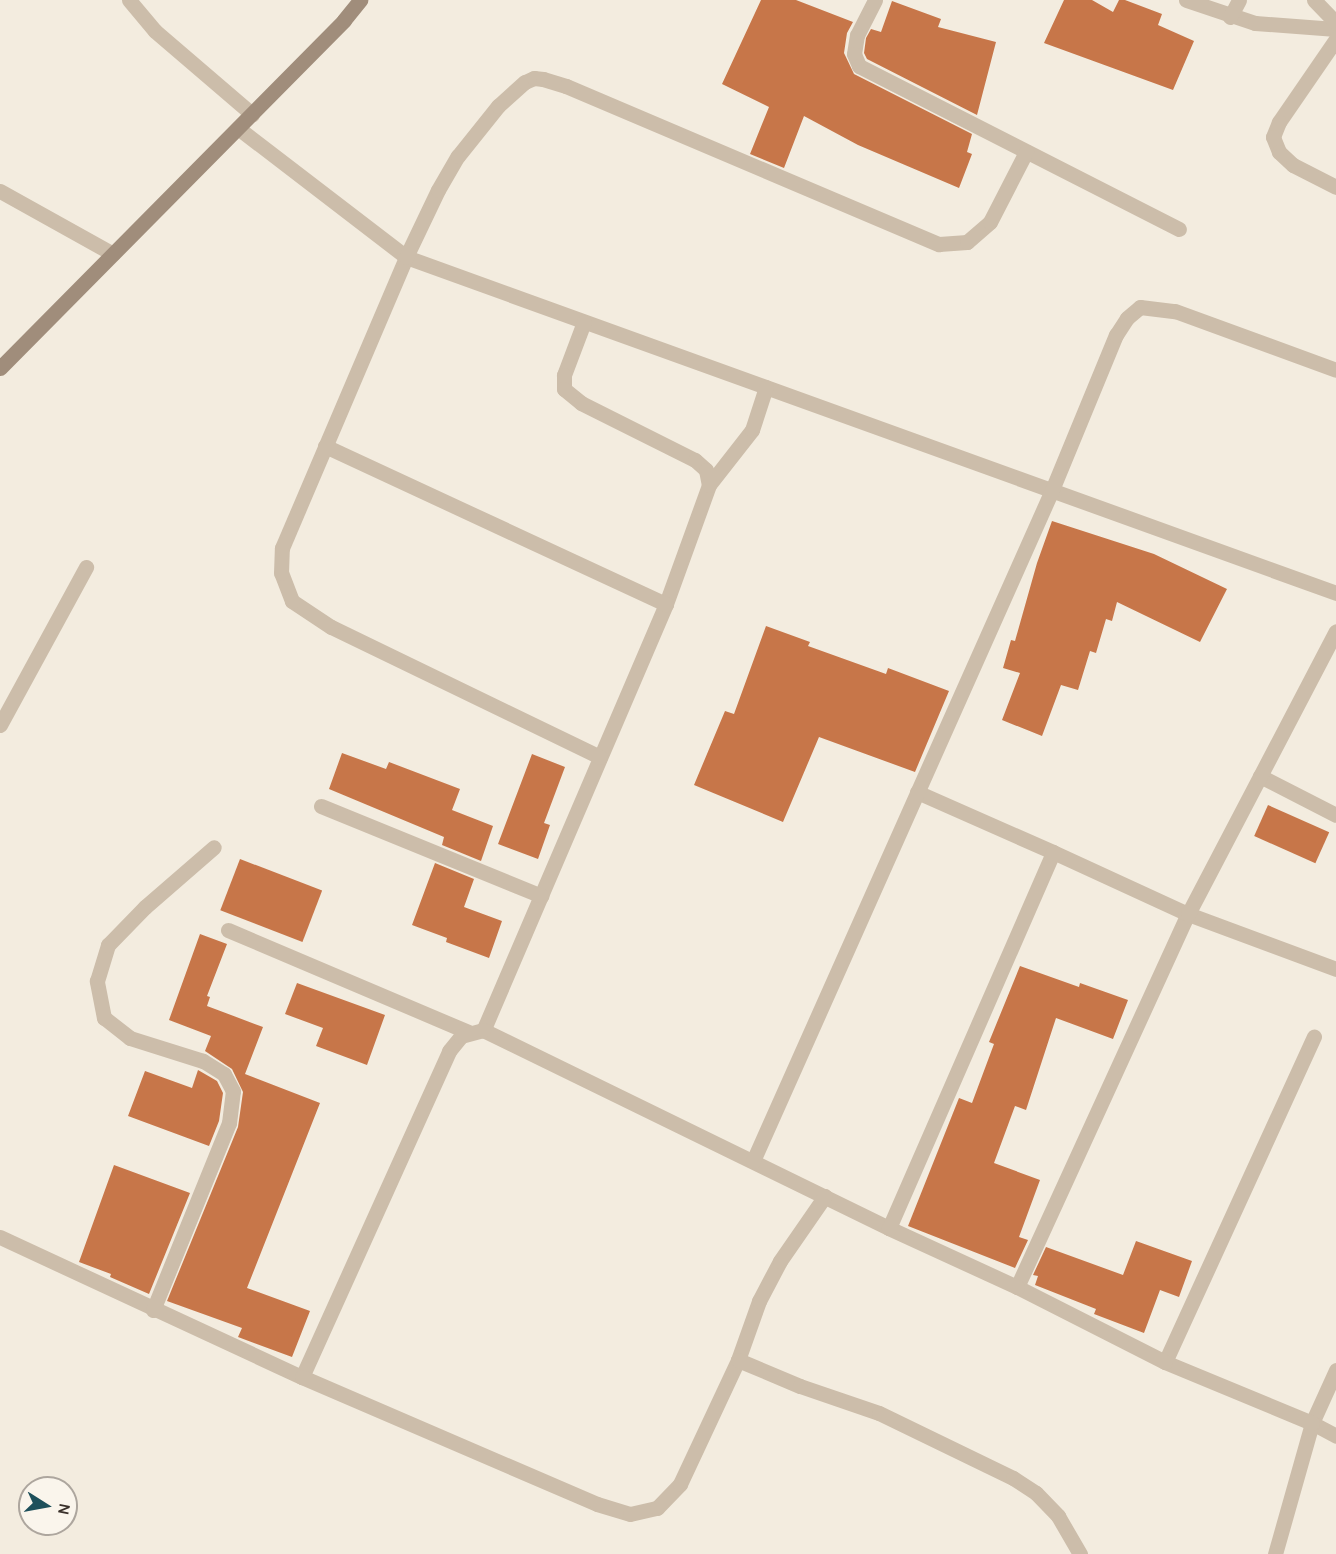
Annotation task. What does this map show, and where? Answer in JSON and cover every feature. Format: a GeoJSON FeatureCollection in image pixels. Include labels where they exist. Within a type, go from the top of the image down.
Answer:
{"type":"FeatureCollection","features":[{"type":"Feature","properties":{"kind":"main road"},"geometry":{"type":"LineString","coordinates":[[0,368],[344,20],[360,0]]}},
{"type":"Feature","properties":{"kind":"street"},"geometry":{"type":"LineString","coordinates":[[129,0],[155,30],[252,114]]}},
{"type":"Feature","properties":{"kind":"street"},"geometry":{"type":"LineString","coordinates":[[875,0],[857,35],[854,54],[859,66],[1179,229]]}},
{"type":"Feature","properties":{"kind":"street"},"geometry":{"type":"LineString","coordinates":[[1186,0],[1230,17],[1255,23],[1336,29]]}},
{"type":"Feature","properties":{"kind":"street"},"geometry":{"type":"LineString","coordinates":[[1230,17],[1239,0]]}},
{"type":"Feature","properties":{"kind":"street"},"geometry":{"type":"LineString","coordinates":[[1314,0],[1336,23]]}},
{"type":"Feature","properties":{"kind":"street"},"geometry":{"type":"LineString","coordinates":[[1336,39],[1279,122],[1274,137],[1279,152],[1293,165],[1336,187]]}},
{"type":"Feature","properties":{"kind":"street"},"geometry":{"type":"LineString","coordinates":[[600,757],[332,627],[292,601],[281,573],[282,548],[325,446],[406,257],[438,190],[458,156],[498,106],[534,78],[566,86],[939,244],[967,242],[990,222],[1026,152]]}},
{"type":"Feature","properties":{"kind":"street"},"geometry":{"type":"LineString","coordinates":[[238,128],[406,257],[1336,593]]}},
{"type":"Feature","properties":{"kind":"street"},"geometry":{"type":"LineString","coordinates":[[0,191],[113,254]]}},
{"type":"Feature","properties":{"kind":"street"},"geometry":{"type":"LineString","coordinates":[[753,1161],[1052,490],[1116,335],[1127,318],[1140,307],[1176,311],[1336,369]]}},
{"type":"Feature","properties":{"kind":"street"},"geometry":{"type":"LineString","coordinates":[[585,322],[564,375],[564,389],[581,404],[695,460],[706,470],[709,484]]}},
{"type":"Feature","properties":{"kind":"street"},"geometry":{"type":"LineString","coordinates":[[483,1030],[666,603],[709,484],[752,430],[766,387]]}},
{"type":"Feature","properties":{"kind":"street"},"geometry":{"type":"LineString","coordinates":[[325,446],[666,603]]}},
{"type":"Feature","properties":{"kind":"street"},"geometry":{"type":"LineString","coordinates":[[0,725],[86,567]]}},
{"type":"Feature","properties":{"kind":"street"},"geometry":{"type":"LineString","coordinates":[[1017,1287],[1188,914],[1336,631]]}},
{"type":"Feature","properties":{"kind":"street"},"geometry":{"type":"LineString","coordinates":[[1260,776],[1336,815]]}},
{"type":"Feature","properties":{"kind":"street"},"geometry":{"type":"LineString","coordinates":[[917,792],[1188,914],[1336,969]]}},
{"type":"Feature","properties":{"kind":"street"},"geometry":{"type":"LineString","coordinates":[[321,806],[541,896]]}},
{"type":"Feature","properties":{"kind":"street"},"geometry":{"type":"LineString","coordinates":[[153,1310],[229,1123],[233,1090],[224,1074],[203,1061],[130,1038],[104,1018],[97,981],[108,945],[145,907],[214,847]]}},
{"type":"Feature","properties":{"kind":"street"},"geometry":{"type":"LineString","coordinates":[[890,1228],[1053,852]]}},
{"type":"Feature","properties":{"kind":"street"},"geometry":{"type":"LineString","coordinates":[[228,930],[468,1032]]}},
{"type":"Feature","properties":{"kind":"street"},"geometry":{"type":"LineString","coordinates":[[302,1377],[449,1051],[460,1036],[468,1032],[483,1030],[890,1228],[1017,1287],[1166,1362],[1312,1423],[1336,1436]]}},
{"type":"Feature","properties":{"kind":"street"},"geometry":{"type":"LineString","coordinates":[[1166,1362],[1314,1037]]}},
{"type":"Feature","properties":{"kind":"street"},"geometry":{"type":"LineString","coordinates":[[0,1238],[302,1377],[597,1504],[630,1514],[657,1508],[680,1484],[738,1360],[759,1301],[780,1261],[825,1196]]}},
{"type":"Feature","properties":{"kind":"street"},"geometry":{"type":"LineString","coordinates":[[738,1360],[800,1386],[879,1413],[1013,1478],[1036,1493],[1058,1516],[1080,1554]]}},
{"type":"Feature","properties":{"kind":"street"},"geometry":{"type":"LineString","coordinates":[[1275,1554],[1312,1423],[1336,1370]]}},
{"type":"Feature","properties":{"kind":"building"},"geometry":{"type":"Polygon","coordinates":[[[761,0],[796,0],[853,22],[847,33],[844,53],[854,74],[972,134],[967,152],[972,154],[959,188],[858,145],[804,116],[784,168],[750,154],[769,107],[722,84],[761,0]]]}},
{"type":"Feature","properties":{"kind":"building"},"geometry":{"type":"Polygon","coordinates":[[[1064,0],[1092,0],[1113,12],[1119,0],[1125,0],[1162,14],[1158,25],[1194,41],[1173,90],[1044,43],[1064,0]]]}},
{"type":"Feature","properties":{"kind":"building"},"geometry":{"type":"Polygon","coordinates":[[[892,1],[941,19],[938,27],[996,42],[977,115],[867,59],[864,53],[866,38],[871,29],[881,32],[892,1]]]}},
{"type":"Feature","properties":{"kind":"building"},"geometry":{"type":"Polygon","coordinates":[[[1052,521],[1154,554],[1227,589],[1200,642],[1117,602],[1112,621],[1106,619],[1096,653],[1090,651],[1078,690],[1061,685],[1042,736],[1002,720],[1020,673],[1003,668],[1011,640],[1015,641],[1037,563],[1052,521]]]}},
{"type":"Feature","properties":{"kind":"building"},"geometry":{"type":"Polygon","coordinates":[[[766,626],[810,642],[808,646],[886,674],[888,668],[949,691],[915,772],[819,737],[783,822],[694,785],[725,711],[734,714],[766,626]]]}},
{"type":"Feature","properties":{"kind":"building"},"geometry":{"type":"Polygon","coordinates":[[[342,753],[386,769],[389,762],[460,789],[452,810],[493,826],[481,861],[442,845],[444,837],[329,789],[342,753]]]}},
{"type":"Feature","properties":{"kind":"building"},"geometry":{"type":"Polygon","coordinates":[[[532,754],[565,767],[544,823],[550,825],[538,859],[498,844],[532,754]]]}},
{"type":"Feature","properties":{"kind":"building"},"geometry":{"type":"Polygon","coordinates":[[[1268,805],[1329,832],[1315,863],[1254,836],[1268,805]]]}},
{"type":"Feature","properties":{"kind":"building"},"geometry":{"type":"Polygon","coordinates":[[[240,859],[322,891],[302,942],[220,910],[240,859]]]}},
{"type":"Feature","properties":{"kind":"building"},"geometry":{"type":"Polygon","coordinates":[[[435,863],[474,879],[464,907],[502,921],[489,958],[446,942],[447,938],[412,925],[435,863]]]}},
{"type":"Feature","properties":{"kind":"building"},"geometry":{"type":"Polygon","coordinates":[[[200,934],[227,944],[207,996],[210,997],[207,1006],[263,1027],[245,1074],[320,1103],[247,1288],[310,1311],[292,1357],[238,1337],[242,1328],[167,1301],[238,1127],[243,1092],[232,1069],[205,1051],[211,1036],[169,1020],[200,934]]]}},
{"type":"Feature","properties":{"kind":"building"},"geometry":{"type":"Polygon","coordinates":[[[1020,966],[1079,987],[1080,983],[1128,1000],[1113,1039],[1056,1018],[1026,1110],[1015,1106],[994,1163],[1040,1180],[1019,1237],[1028,1240],[1015,1268],[908,1226],[959,1098],[972,1103],[994,1044],[989,1042],[1020,966]]]}},
{"type":"Feature","properties":{"kind":"building"},"geometry":{"type":"Polygon","coordinates":[[[297,983],[385,1015],[367,1065],[316,1046],[323,1028],[285,1014],[297,983]]]}},
{"type":"Feature","properties":{"kind":"building"},"geometry":{"type":"Polygon","coordinates":[[[198,1070],[217,1081],[223,1093],[219,1121],[209,1146],[128,1116],[145,1071],[192,1088],[198,1070]]]}},
{"type":"Feature","properties":{"kind":"building"},"geometry":{"type":"Polygon","coordinates":[[[114,1165],[190,1193],[149,1294],[110,1277],[111,1274],[79,1262],[114,1165]]]}},
{"type":"Feature","properties":{"kind":"building"},"geometry":{"type":"Polygon","coordinates":[[[1136,1241],[1192,1261],[1179,1297],[1160,1290],[1144,1333],[1094,1314],[1096,1309],[1035,1285],[1038,1276],[1033,1275],[1046,1247],[1123,1275],[1136,1241]]]}}]}
